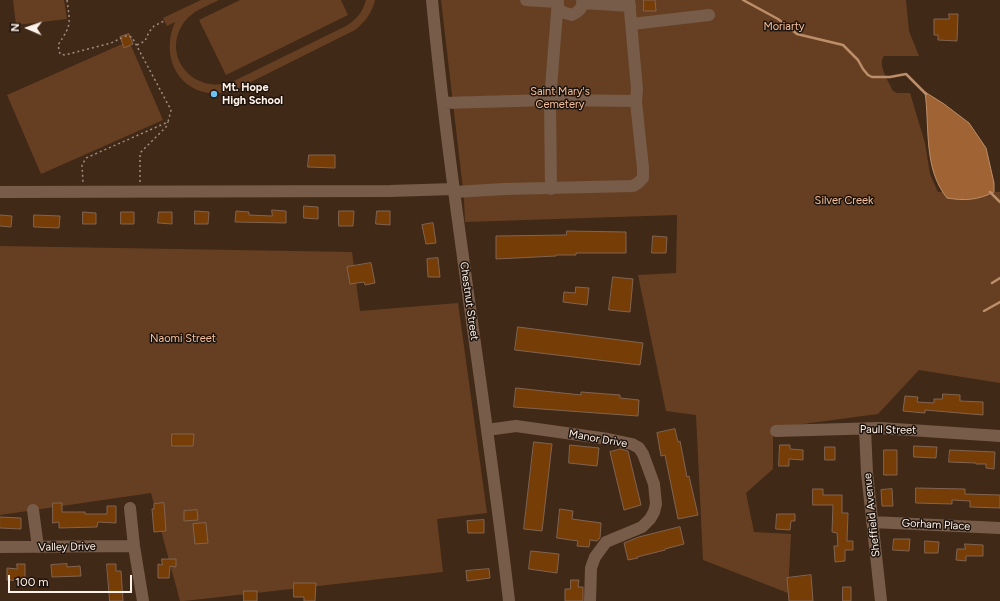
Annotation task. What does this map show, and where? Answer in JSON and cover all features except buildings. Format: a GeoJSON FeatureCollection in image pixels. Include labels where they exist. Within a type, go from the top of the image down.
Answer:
{"type":"FeatureCollection","features":[{"type":"Feature","properties":{"kind":"street","name":"Chestnut Street"},"geometry":{"type":"LineString","coordinates":[[432,0],[454,191],[500,521],[509,601]]}},
{"type":"Feature","properties":{"kind":"street"},"geometry":{"type":"LineString","coordinates":[[526,0],[558,3]]}},
{"type":"Feature","properties":{"kind":"street"},"geometry":{"type":"LineString","coordinates":[[0,192],[454,191],[633,186],[642,178],[643,168],[636,100],[637,89],[629,3],[583,1],[580,10],[572,15],[562,12],[558,3]]}},
{"type":"Feature","properties":{"kind":"street"},"geometry":{"type":"LineString","coordinates":[[551,189],[550,100],[558,3]]}},
{"type":"Feature","properties":{"kind":"street"},"geometry":{"type":"LineString","coordinates":[[632,24],[709,15]]}},
{"type":"Feature","properties":{"kind":"street"},"geometry":{"type":"LineString","coordinates":[[443,103],[550,100],[636,100]]}},
{"type":"Feature","properties":{"kind":"street","name":"Manor Drive"},"geometry":{"type":"LineString","coordinates":[[487,430],[516,426],[608,439],[632,444],[639,448],[643,454],[654,484],[656,504],[654,512],[650,519],[642,527],[606,542],[595,557],[591,568],[590,601]]}},
{"type":"Feature","properties":{"kind":"street","name":"Paull Street"},"geometry":{"type":"LineString","coordinates":[[776,431],[880,428],[1000,436]]}},
{"type":"Feature","properties":{"kind":"street","name":"Sheffield Avenue"},"geometry":{"type":"LineString","coordinates":[[865,429],[867,472],[881,601]]}},
{"type":"Feature","properties":{"kind":"street"},"geometry":{"type":"LineString","coordinates":[[130,508],[134,546],[143,601]]}},
{"type":"Feature","properties":{"kind":"street"},"geometry":{"type":"LineString","coordinates":[[33,510],[38,547]]}},
{"type":"Feature","properties":{"kind":"street","name":"Gorham Place"},"geometry":{"type":"LineString","coordinates":[[872,522],[1000,528]]}},
{"type":"Feature","properties":{"kind":"street","name":"Valley Drive"},"geometry":{"type":"LineString","coordinates":[[0,547],[134,546]]}},
{"type":"Feature","properties":{"kind":"path"},"geometry":{"type":"LineString","coordinates":[[67,0],[70,22],[68,30],[58,45],[60,54],[65,56],[111,43],[126,36],[132,37],[171,110],[166,127],[142,148],[140,153],[140,192]]}},
{"type":"Feature","properties":{"kind":"path"},"geometry":{"type":"LineString","coordinates":[[137,45],[145,41],[148,32],[154,26],[164,21]]}},
{"type":"Feature","properties":{"kind":"path"},"geometry":{"type":"LineString","coordinates":[[83,192],[82,166],[86,158],[168,122]]}},
{"type":"Feature","properties":{"kind":"green space"},"geometry":{"type":"Polygon","coordinates":[[[13,0],[64,0],[67,19],[16,25],[13,0]]]}},
{"type":"Feature","properties":{"kind":"green space"},"geometry":{"type":"Polygon","coordinates":[[[201,0],[219,0],[205,6],[185,21],[178,34],[176,47],[179,59],[185,70],[194,78],[206,83],[219,84],[234,81],[346,26],[359,15],[366,0],[375,0],[368,17],[355,30],[237,89],[220,93],[205,92],[192,87],[182,79],[174,67],[170,54],[170,38],[175,22],[167,26],[163,18],[201,0]]]}},
{"type":"Feature","properties":{"kind":"green space"},"geometry":{"type":"Polygon","coordinates":[[[240,0],[341,0],[348,15],[226,75],[199,20],[240,0]]]}},
{"type":"Feature","properties":{"kind":"green space"},"geometry":{"type":"Polygon","coordinates":[[[441,0],[906,0],[909,31],[919,56],[884,56],[882,64],[884,74],[893,91],[897,93],[910,93],[925,143],[930,174],[938,192],[1000,192],[1000,383],[919,370],[878,414],[773,428],[773,469],[746,493],[754,532],[791,534],[788,593],[703,560],[696,415],[666,411],[638,275],[676,273],[677,215],[465,222],[464,198],[441,0]]]}},
{"type":"Feature","properties":{"kind":"green space"},"geometry":{"type":"Polygon","coordinates":[[[129,41],[163,120],[41,174],[7,95],[129,41]]]}},
{"type":"Feature","properties":{"kind":"green space","name":"Naomi Street"},"geometry":{"type":"Polygon","coordinates":[[[0,246],[352,252],[360,311],[458,303],[487,513],[437,519],[443,572],[184,601],[180,601],[151,493],[0,515],[0,246]]]}},
{"type":"Feature","properties":{"kind":"shaded area"},"geometry":{"type":"Polygon","coordinates":[[[925,92],[969,123],[986,148],[994,183],[994,192],[982,197],[971,199],[947,198],[939,186],[931,161],[925,92]]]}},
{"type":"Feature","properties":{"kind":"waterway","name":"Silver Creek"},"geometry":{"type":"LineString","coordinates":[[743,0],[778,19],[797,34],[843,45],[858,60],[868,75],[872,77],[890,77],[906,74],[926,94]]}},
{"type":"Feature","properties":{"kind":"waterway","name":"Silver Creek"},"geometry":{"type":"LineString","coordinates":[[990,192],[1000,202]]}},
{"type":"Feature","properties":{"kind":"waterway"},"geometry":{"type":"LineString","coordinates":[[992,283],[1000,278]]}},
{"type":"Feature","properties":{"kind":"waterway"},"geometry":{"type":"LineString","coordinates":[[984,311],[1000,302]]}},
{"type":"Feature","properties":{"kind":"place","name":"Mt. Hope High School"},"geometry":{"type":"Point","coordinates":[214,94]}},
{"type":"Feature","properties":{"kind":"park label","name":"Moriarty"},"geometry":{"type":"Point","coordinates":[784,27]}},
{"type":"Feature","properties":{"kind":"park label","name":"Saint Mary's Cemetery"},"geometry":{"type":"Point","coordinates":[560,98]}}]}
